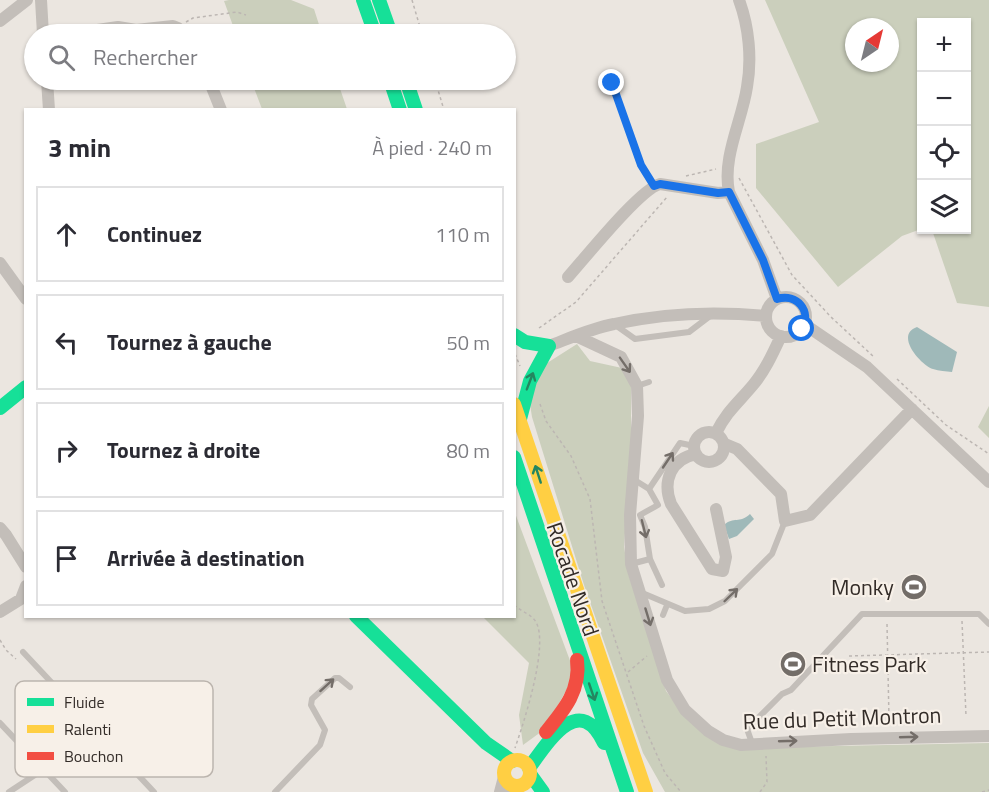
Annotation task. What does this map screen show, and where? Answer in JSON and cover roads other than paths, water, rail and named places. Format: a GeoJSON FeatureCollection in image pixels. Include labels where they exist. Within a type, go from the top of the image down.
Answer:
{"type":"FeatureCollection","features":[{"type":"Feature","properties":{"kind":"main road"},"geometry":{"type":"LineString","coordinates":[[363,0],[371,24]]}},
{"type":"Feature","properties":{"kind":"main road"},"geometry":{"type":"LineString","coordinates":[[379,0],[387,24]]}},
{"type":"Feature","properties":{"kind":"main road"},"geometry":{"type":"LineString","coordinates":[[393,90],[399,108]]}},
{"type":"Feature","properties":{"kind":"main road"},"geometry":{"type":"LineString","coordinates":[[409,90],[415,108]]}},
{"type":"Feature","properties":{"kind":"main road"},"geometry":{"type":"LineString","coordinates":[[516,336],[525,342],[549,346],[537,363],[529,382],[520,420]]}},
{"type":"Feature","properties":{"kind":"main road"},"geometry":{"type":"LineString","coordinates":[[0,408],[24,389]]}},
{"type":"Feature","properties":{"kind":"main road","name":"Rocade Nord"},"geometry":{"type":"LineString","coordinates":[[516,410],[645,792]]}},
{"type":"Feature","properties":{"kind":"main road","name":"Rocade Nord"},"geometry":{"type":"LineString","coordinates":[[516,463],[627,791]]}},
{"type":"Feature","properties":{"kind":"main road"},"geometry":{"type":"LineString","coordinates":[[358,618],[486,742],[543,792]]}},
{"type":"Feature","properties":{"kind":"main road"},"geometry":{"type":"LineString","coordinates":[[520,789],[509,783],[517,768],[553,724],[577,685],[579,674],[573,634]]}},
{"type":"Feature","properties":{"kind":"main road"},"geometry":{"type":"LineString","coordinates":[[517,768],[568,722],[576,719],[585,720],[599,732],[613,768],[627,791]]}},
{"type":"Feature","properties":{"kind":"main road","name":"Rocade Nord"},"geometry":{"type":"LineString","coordinates":[[632,754],[653,792]]}},
{"type":"Feature","properties":{"kind":"street"},"geometry":{"type":"LineString","coordinates":[[0,21],[27,0]]}},
{"type":"Feature","properties":{"kind":"street"},"geometry":{"type":"LineString","coordinates":[[41,0],[42,24]]}},
{"type":"Feature","properties":{"kind":"street"},"geometry":{"type":"LineString","coordinates":[[739,0],[746,18],[749,52],[748,87],[725,172],[729,192],[763,260],[777,299]]}},
{"type":"Feature","properties":{"kind":"street"},"geometry":{"type":"LineString","coordinates":[[48,90],[50,108]]}},
{"type":"Feature","properties":{"kind":"street"},"geometry":{"type":"LineString","coordinates":[[213,90],[220,108]]}},
{"type":"Feature","properties":{"kind":"street"},"geometry":{"type":"LineString","coordinates":[[568,277],[632,206],[654,186],[660,184],[718,193],[729,192]]}},
{"type":"Feature","properties":{"kind":"street"},"geometry":{"type":"LineString","coordinates":[[0,263],[24,296]]}},
{"type":"Feature","properties":{"kind":"street"},"geometry":{"type":"LineString","coordinates":[[784,297],[796,300],[804,311],[804,324],[798,333],[787,337],[770,329],[766,316],[769,306],[777,299],[784,297]]}},
{"type":"Feature","properties":{"kind":"street"},"geometry":{"type":"LineString","coordinates":[[549,346],[614,324],[693,313],[766,316]]}},
{"type":"Feature","properties":{"kind":"street"},"geometry":{"type":"LineString","coordinates":[[804,324],[867,367],[989,482]]}},
{"type":"Feature","properties":{"kind":"street","name":"Rue du Petit Montron"},"geometry":{"type":"LineString","coordinates":[[576,336],[621,357],[643,384],[632,478],[631,564],[667,681],[685,710],[723,740],[741,745],[766,742],[989,736]]}},
{"type":"Feature","properties":{"kind":"street"},"geometry":{"type":"LineString","coordinates":[[716,433],[724,416],[753,386],[781,336]]}},
{"type":"Feature","properties":{"kind":"street"},"geometry":{"type":"LineString","coordinates":[[724,444],[736,449],[781,494],[785,521],[810,515],[912,409]]}},
{"type":"Feature","properties":{"kind":"street"},"geometry":{"type":"LineString","coordinates":[[716,433],[723,439],[724,444],[723,454],[717,461],[707,462],[698,458],[695,450],[695,441],[701,434],[716,433]]}},
{"type":"Feature","properties":{"kind":"street"},"geometry":{"type":"LineString","coordinates":[[695,450],[676,463],[666,482],[666,493],[712,569],[723,571],[726,557],[716,509]]}},
{"type":"Feature","properties":{"kind":"street"},"geometry":{"type":"LineString","coordinates":[[0,528],[24,564]]}},
{"type":"Feature","properties":{"kind":"street"},"geometry":{"type":"LineString","coordinates":[[0,612],[21,599],[24,591]]}},
{"type":"Feature","properties":{"kind":"street"},"geometry":{"type":"LineString","coordinates":[[500,792],[517,768]]}},
{"type":"Feature","properties":{"kind":"lane"},"geometry":{"type":"LineString","coordinates":[[612,83],[641,165],[654,186]]}},
{"type":"Feature","properties":{"kind":"lane"},"geometry":{"type":"LineString","coordinates":[[614,324],[635,339],[689,332],[714,313]]}},
{"type":"Feature","properties":{"kind":"lane"},"geometry":{"type":"LineString","coordinates":[[649,489],[681,444],[695,450]]}},
{"type":"Feature","properties":{"kind":"lane"},"geometry":{"type":"LineString","coordinates":[[632,478],[649,489],[658,505],[640,515],[645,527],[650,559],[662,585]]}},
{"type":"Feature","properties":{"kind":"lane"},"geometry":{"type":"LineString","coordinates":[[639,592],[685,611],[709,609],[725,601],[772,554],[785,521]]}},
{"type":"Feature","properties":{"kind":"lane"},"geometry":{"type":"LineString","coordinates":[[631,564],[650,559]]}},
{"type":"Feature","properties":{"kind":"lane"},"geometry":{"type":"LineString","coordinates":[[663,615],[667,605]]}},
{"type":"Feature","properties":{"kind":"lane"},"geometry":{"type":"LineString","coordinates":[[752,743],[747,729],[782,694],[791,690],[862,614],[979,614],[989,624]]}},
{"type":"Feature","properties":{"kind":"lane"},"geometry":{"type":"LineString","coordinates":[[25,654],[50,681]]}},
{"type":"Feature","properties":{"kind":"lane"},"geometry":{"type":"LineString","coordinates":[[275,792],[320,745],[325,730],[311,705],[312,699],[335,678],[339,678],[350,687]]}},
{"type":"Feature","properties":{"kind":"lane"},"geometry":{"type":"LineString","coordinates":[[0,723],[15,739]]}},
{"type":"Feature","properties":{"kind":"lane"},"geometry":{"type":"LineString","coordinates":[[9,792],[32,777]]}},
{"type":"Feature","properties":{"kind":"lane"},"geometry":{"type":"LineString","coordinates":[[51,777],[65,792]]}},
{"type":"Feature","properties":{"kind":"lane"},"geometry":{"type":"LineString","coordinates":[[140,777],[154,792]]}},
{"type":"Feature","properties":{"kind":"water"},"geometry":{"type":"Polygon","coordinates":[[[917,327],[957,352],[952,372],[933,369],[922,362],[912,350],[908,336],[917,327]]]}},
{"type":"Feature","properties":{"kind":"water"},"geometry":{"type":"Polygon","coordinates":[[[750,514],[754,519],[737,536],[729,539],[724,525],[743,519],[750,514]]]}},
{"type":"Feature","properties":{"kind":"place","name":"Monky"},"geometry":{"type":"Point","coordinates":[914,587]}},
{"type":"Feature","properties":{"kind":"place","name":"Fitness Park"},"geometry":{"type":"Point","coordinates":[793,664]}}]}
